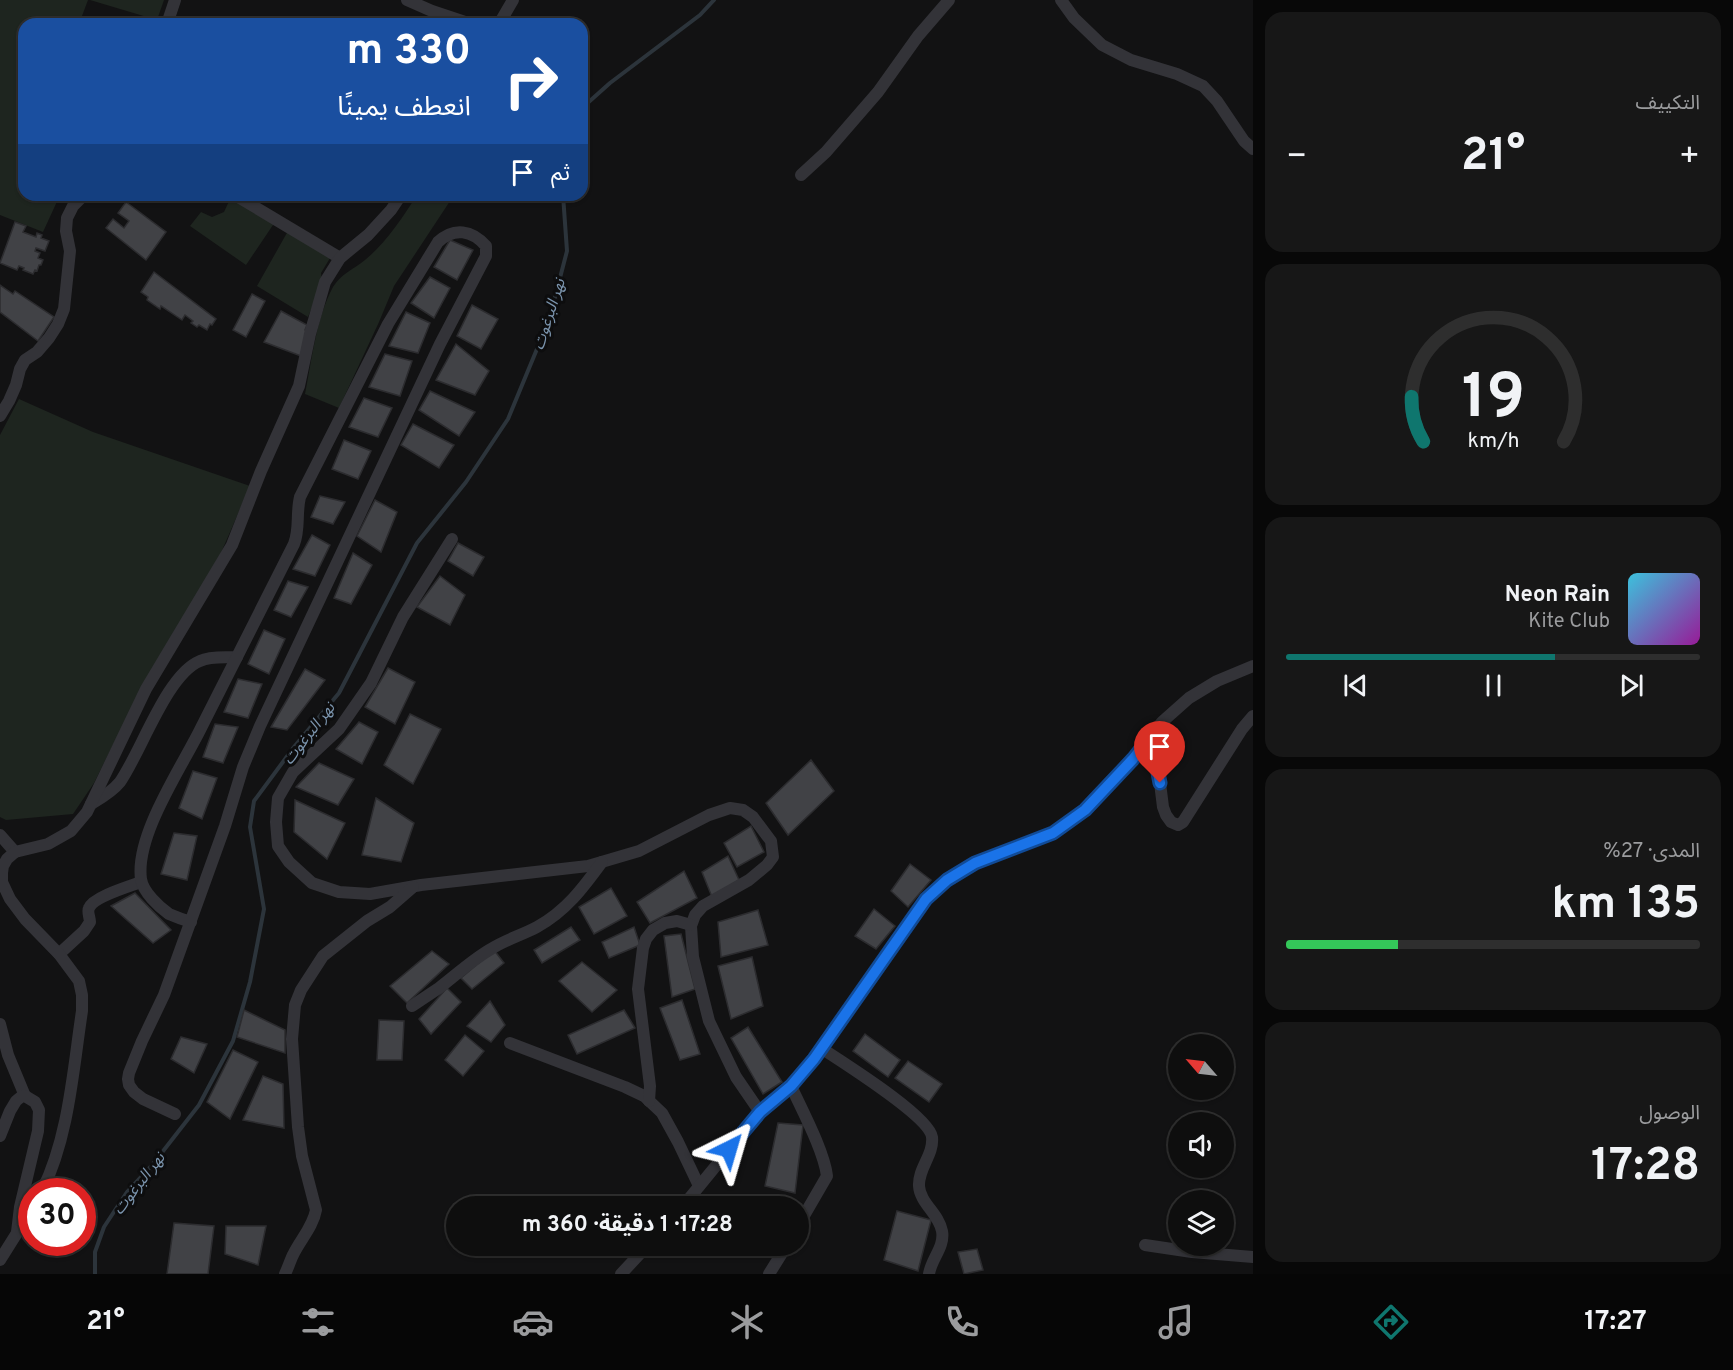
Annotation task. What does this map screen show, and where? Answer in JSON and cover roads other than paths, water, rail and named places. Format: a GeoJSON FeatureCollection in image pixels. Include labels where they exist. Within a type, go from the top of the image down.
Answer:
{"type":"FeatureCollection","features":[{"type":"Feature","properties":{"kind":"street"},"geometry":{"type":"LineString","coordinates":[[169,18],[175,0]]}},
{"type":"Feature","properties":{"kind":"street"},"geometry":{"type":"LineString","coordinates":[[407,0],[453,18]]}},
{"type":"Feature","properties":{"kind":"street"},"geometry":{"type":"LineString","coordinates":[[502,18],[513,0]]}},
{"type":"Feature","properties":{"kind":"street"},"geometry":{"type":"LineString","coordinates":[[801,175],[826,152],[878,92],[918,36],[949,0]]}},
{"type":"Feature","properties":{"kind":"street"},"geometry":{"type":"LineString","coordinates":[[1061,0],[1074,18],[1102,45],[1131,60],[1177,74],[1203,86],[1217,101],[1244,141],[1253,149]]}},
{"type":"Feature","properties":{"kind":"street"},"geometry":{"type":"LineString","coordinates":[[0,416],[25,360],[37,352],[49,338],[64,309],[70,251],[66,231],[67,218],[78,201]]}},
{"type":"Feature","properties":{"kind":"street"},"geometry":{"type":"LineString","coordinates":[[245,201],[340,258]]}},
{"type":"Feature","properties":{"kind":"street"},"geometry":{"type":"LineString","coordinates":[[48,1178],[61,1137],[68,1102],[82,1011],[82,995],[79,981],[59,954],[10,899],[2,873],[7,859],[15,852],[48,844],[71,831],[87,812],[147,689],[232,545],[261,471],[299,386],[309,334],[325,282],[340,258],[368,235],[397,201]]}},
{"type":"Feature","properties":{"kind":"street"},"geometry":{"type":"LineString","coordinates":[[175,1114],[143,1099],[134,1092],[128,1079],[142,1041],[164,995],[225,826],[243,767],[260,726],[440,344],[486,256],[486,246],[472,235],[463,232],[452,233],[438,242],[388,324],[300,497],[297,509],[296,538],[196,738],[156,812],[147,836],[141,863],[141,882],[149,896],[169,914],[190,922]]}},
{"type":"Feature","properties":{"kind":"street"},"geometry":{"type":"LineString","coordinates":[[452,539],[403,617],[371,683],[339,729],[293,772],[278,798],[276,822],[279,846],[289,862],[312,883],[339,892],[370,894],[414,886],[588,866],[639,851],[709,815],[730,808],[743,810],[753,817],[771,841],[773,857],[767,866],[749,880],[703,906],[695,915],[691,925],[693,957],[709,1021],[736,1077],[760,1112]]}},
{"type":"Feature","properties":{"kind":"street"},"geometry":{"type":"LineString","coordinates":[[91,804],[107,795],[120,782],[169,692],[181,675],[198,661],[206,658],[237,657]]}},
{"type":"Feature","properties":{"kind":"street"},"geometry":{"type":"LineString","coordinates":[[691,1196],[760,1112],[791,1086],[821,1048],[926,899],[947,880],[975,863],[1053,833],[1085,810],[1162,722],[1190,698],[1218,681],[1253,666]]}},
{"type":"Feature","properties":{"kind":"street"},"geometry":{"type":"LineString","coordinates":[[1151,736],[1163,807],[1171,822],[1178,825],[1192,809],[1242,729],[1253,716]]}},
{"type":"Feature","properties":{"kind":"street"},"geometry":{"type":"LineString","coordinates":[[0,835],[15,852]]}},
{"type":"Feature","properties":{"kind":"street"},"geometry":{"type":"LineString","coordinates":[[412,1006],[492,948],[554,917],[568,906],[602,862]]}},
{"type":"Feature","properties":{"kind":"street"},"geometry":{"type":"LineString","coordinates":[[59,954],[84,931],[90,922],[88,912],[92,903],[141,882]]}},
{"type":"Feature","properties":{"kind":"street"},"geometry":{"type":"LineString","coordinates":[[285,1274],[293,1254],[309,1229],[316,1210],[302,1156],[298,1127],[292,1039],[295,1005],[300,990],[323,956],[367,921],[390,907],[414,886]]}},
{"type":"Feature","properties":{"kind":"street"},"geometry":{"type":"LineString","coordinates":[[650,1101],[638,989],[643,948],[653,930],[665,923],[677,921],[691,925]]}},
{"type":"Feature","properties":{"kind":"street"},"geometry":{"type":"LineString","coordinates":[[0,1024],[8,1055],[25,1096],[38,1106],[39,1123],[16,1232]]}},
{"type":"Feature","properties":{"kind":"street"},"geometry":{"type":"LineString","coordinates":[[510,1043],[644,1096],[662,1113],[699,1186]]}},
{"type":"Feature","properties":{"kind":"street"},"geometry":{"type":"LineString","coordinates":[[821,1048],[887,1093],[932,1133],[933,1144],[922,1169],[919,1184],[920,1192],[943,1232],[941,1245],[929,1274]]}},
{"type":"Feature","properties":{"kind":"street"},"geometry":{"type":"LineString","coordinates":[[791,1086],[826,1168],[827,1176],[809,1207]]}},
{"type":"Feature","properties":{"kind":"street"},"geometry":{"type":"LineString","coordinates":[[0,1136],[13,1105],[19,1098],[25,1096]]}},
{"type":"Feature","properties":{"kind":"street"},"geometry":{"type":"LineString","coordinates":[[0,1260],[18,1229]]}},
{"type":"Feature","properties":{"kind":"street"},"geometry":{"type":"LineString","coordinates":[[1145,1245],[1253,1257]]}},
{"type":"Feature","properties":{"kind":"street"},"geometry":{"type":"LineString","coordinates":[[621,1274],[638,1256]]}},
{"type":"Feature","properties":{"kind":"street"},"geometry":{"type":"LineString","coordinates":[[769,1274],[780,1256]]}},
{"type":"Feature","properties":{"kind":"waterway","name":"نهر البرغوت"},"geometry":{"type":"LineString","coordinates":[[588,103],[610,83],[700,15],[714,0]]}},
{"type":"Feature","properties":{"kind":"waterway","name":"نهر البرغوت"},"geometry":{"type":"LineString","coordinates":[[95,1274],[95,1252],[104,1227],[127,1192],[153,1164],[199,1105],[233,1041],[250,982],[264,909],[250,827],[254,801],[294,747],[339,693],[417,543],[466,482],[508,419],[549,320],[567,251],[563,201]]}}]}
